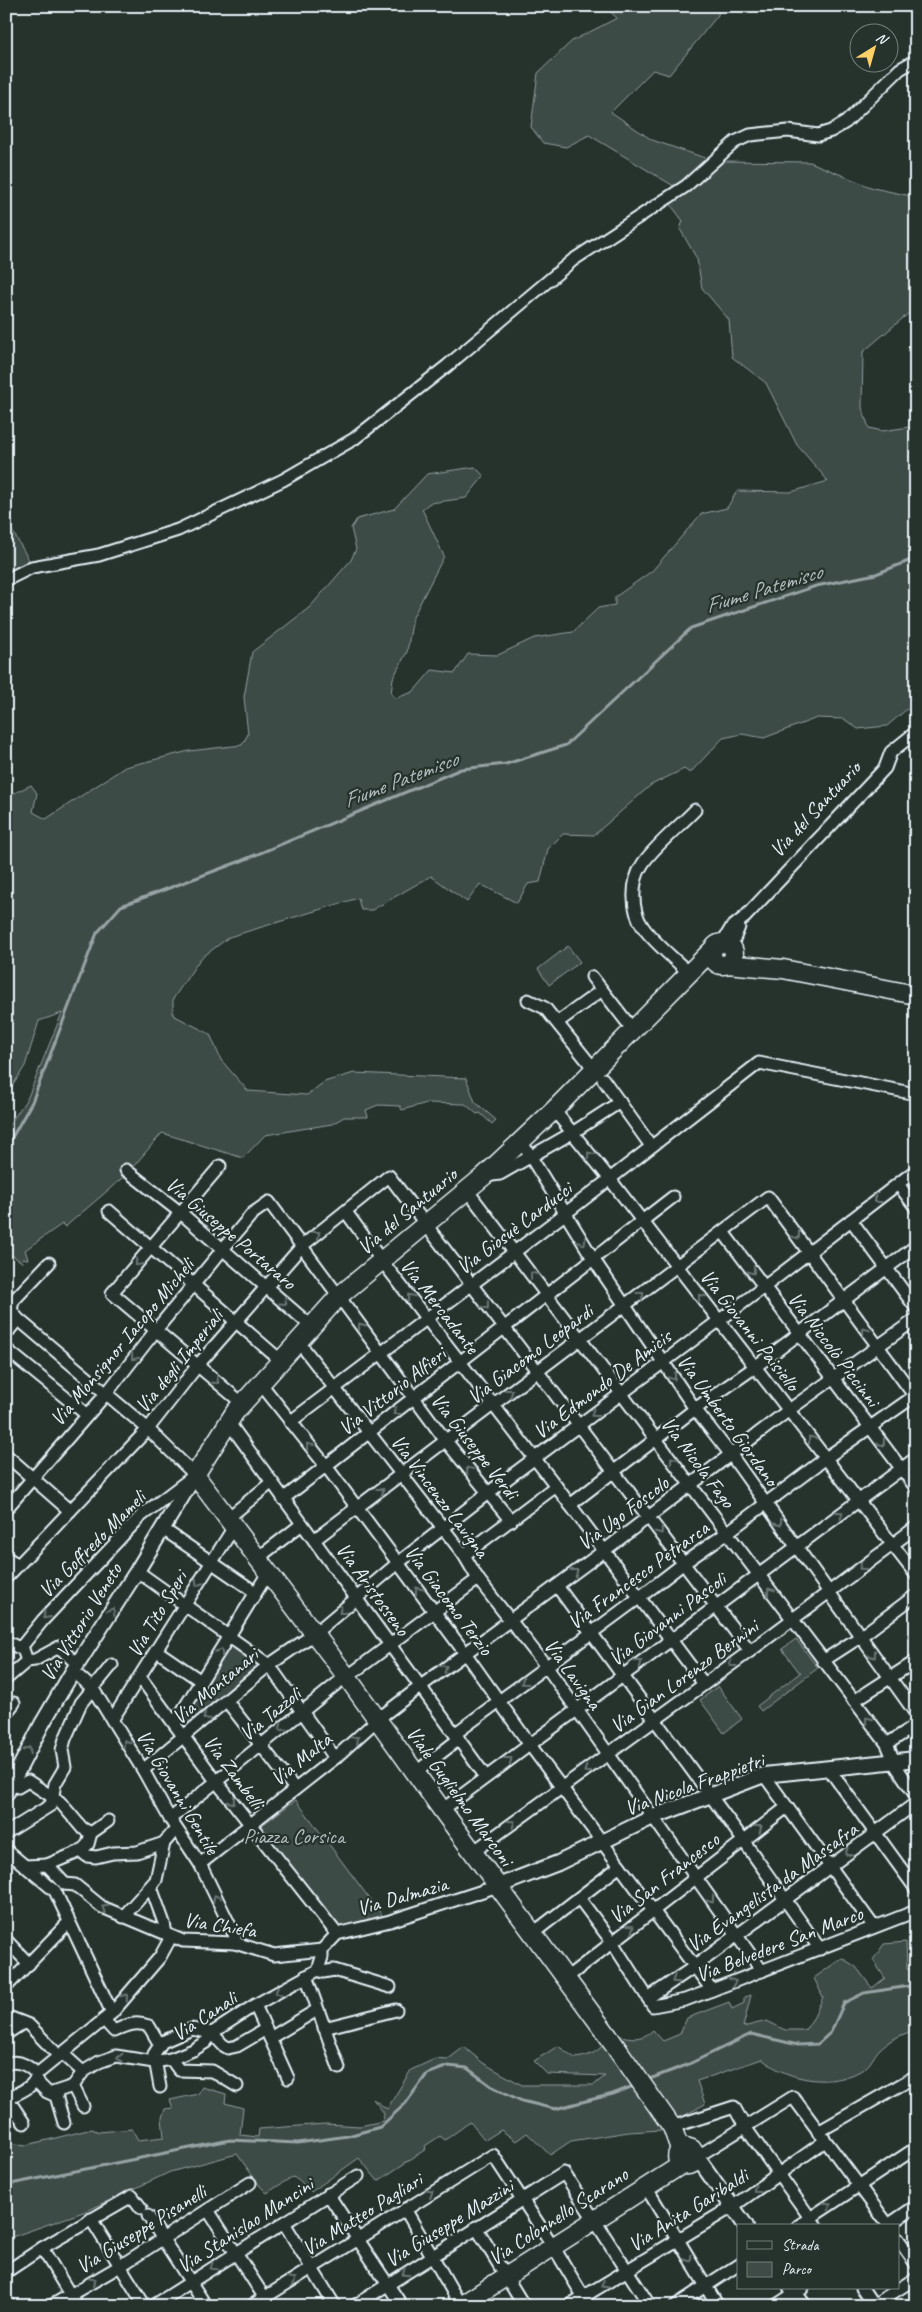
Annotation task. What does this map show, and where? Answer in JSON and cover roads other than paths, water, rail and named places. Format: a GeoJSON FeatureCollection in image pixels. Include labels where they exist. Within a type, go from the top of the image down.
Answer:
{"type":"FeatureCollection","features":[{"type":"Feature","properties":{"kind":"main road","name":"Via del Santuario"},"geometry":{"type":"LineString","coordinates":[[196,1475],[242,1404],[339,1296],[484,1176],[554,1110],[599,1074],[633,1030],[689,973],[724,953]]}},
{"type":"Feature","properties":{"kind":"main road","name":"Via del Santuario"},"geometry":{"type":"LineString","coordinates":[[665,997],[700,974],[724,953]]}},
{"type":"Feature","properties":{"kind":"main road"},"geometry":{"type":"LineString","coordinates":[[724,953],[764,966],[916,994]]}},
{"type":"Feature","properties":{"kind":"main road","name":"Viale Guglielmo Marconi"},"geometry":{"type":"LineString","coordinates":[[196,1475],[378,1719],[415,1773],[609,2037],[672,2127],[688,2156]]}},
{"type":"Feature","properties":{"kind":"main road","name":"Via Colonnello Scarano"},"geometry":{"type":"LineString","coordinates":[[461,2306],[646,2187],[688,2156]]}},
{"type":"Feature","properties":{"kind":"street"},"geometry":{"type":"LineString","coordinates":[[6,580],[32,567],[99,555],[178,530],[283,480],[354,439],[447,366],[573,260],[686,186],[735,142],[750,135],[788,131],[818,135],[831,131],[846,122],[900,69],[916,60]]}},
{"type":"Feature","properties":{"kind":"street","name":"Via del Santuario"},"geometry":{"type":"LineString","coordinates":[[724,953],[745,917],[885,768],[891,752],[916,732]]}},
{"type":"Feature","properties":{"kind":"street"},"geometry":{"type":"LineString","coordinates":[[689,973],[643,927],[634,905],[634,890],[641,866],[651,853],[695,810]]}},
{"type":"Feature","properties":{"kind":"street"},"geometry":{"type":"LineString","coordinates":[[592,977],[633,1030]]}},
{"type":"Feature","properties":{"kind":"street"},"geometry":{"type":"LineString","coordinates":[[558,1022],[602,990]]}},
{"type":"Feature","properties":{"kind":"street"},"geometry":{"type":"LineString","coordinates":[[528,1000],[545,1008],[558,1022],[620,1102],[650,1146]]}},
{"type":"Feature","properties":{"kind":"street","name":"Via Giosuè Carducci"},"geometry":{"type":"LineString","coordinates":[[290,1422],[381,1355],[426,1318],[566,1213],[759,1063],[916,1094]]}},
{"type":"Feature","properties":{"kind":"street"},"geometry":{"type":"LineString","coordinates":[[484,1176],[500,1174],[532,1157],[620,1102]]}},
{"type":"Feature","properties":{"kind":"street","name":"Via Giovanni Paisiello"},"geometry":{"type":"LineString","coordinates":[[554,1110],[719,1319],[916,1575]]}},
{"type":"Feature","properties":{"kind":"street","name":"Via Umberto Giordano"},"geometry":{"type":"LineString","coordinates":[[521,1141],[594,1260],[662,1362],[695,1409],[731,1455],[916,1714]]}},
{"type":"Feature","properties":{"kind":"street"},"geometry":{"type":"LineString","coordinates":[[220,1166],[112,1293],[242,1404]]}},
{"type":"Feature","properties":{"kind":"street","name":"Via Giuseppe Portararo"},"geometry":{"type":"LineString","coordinates":[[126,1170],[181,1213],[311,1326]]}},
{"type":"Feature","properties":{"kind":"street","name":"Via Edmondo De Amicis"},"geometry":{"type":"LineString","coordinates":[[314,1634],[398,1563],[488,1493],[764,1287],[916,1170]]}},
{"type":"Feature","properties":{"kind":"street","name":"Via degli Imperiali"},"geometry":{"type":"LineString","coordinates":[[6,1578],[148,1429],[236,1320],[302,1246],[389,1176],[426,1224]]}},
{"type":"Feature","properties":{"kind":"street"},"geometry":{"type":"LineString","coordinates":[[898,1184],[916,1208]]}},
{"type":"Feature","properties":{"kind":"street","name":"Via Nicola Fago"},"geometry":{"type":"LineString","coordinates":[[467,1190],[887,1744],[894,1761],[916,1796]]}},
{"type":"Feature","properties":{"kind":"street","name":"Via Vittorio Alfieri"},"geometry":{"type":"LineString","coordinates":[[283,1499],[673,1197]]}},
{"type":"Feature","properties":{"kind":"street","name":"Via Giacomo Leopardi"},"geometry":{"type":"LineString","coordinates":[[314,1540],[358,1509],[768,1197],[810,1252]]}},
{"type":"Feature","properties":{"kind":"street","name":"Via Giuseppe Verdi"},"geometry":{"type":"LineString","coordinates":[[269,1202],[446,1441],[511,1521]]}},
{"type":"Feature","properties":{"kind":"street","name":"Via Monsignor Iacopo Micheli"},"geometry":{"type":"LineString","coordinates":[[6,1509],[106,1394],[252,1214],[269,1202]]}},
{"type":"Feature","properties":{"kind":"street"},"geometry":{"type":"LineString","coordinates":[[109,1211],[280,1360]]}},
{"type":"Feature","properties":{"kind":"street","name":"Via Mercadante"},"geometry":{"type":"LineString","coordinates":[[346,1212],[605,1550],[704,1684]]}},
{"type":"Feature","properties":{"kind":"street"},"geometry":{"type":"LineString","coordinates":[[851,1220],[916,1308]]}},
{"type":"Feature","properties":{"kind":"street"},"geometry":{"type":"LineString","coordinates":[[426,1224],[502,1328],[615,1472],[750,1651]]}},
{"type":"Feature","properties":{"kind":"street","name":"Via Niccolò Piccinni"},"geometry":{"type":"LineString","coordinates":[[723,1232],[916,1488]]}},
{"type":"Feature","properties":{"kind":"street"},"geometry":{"type":"LineString","coordinates":[[570,1505],[615,1472],[656,1438],[755,1367],[916,1246]]}},
{"type":"Feature","properties":{"kind":"street"},"geometry":{"type":"LineString","coordinates":[[810,1252],[843,1301],[915,1396]]}},
{"type":"Feature","properties":{"kind":"street"},"geometry":{"type":"LineString","coordinates":[[50,1263],[13,1301],[11,1310],[18,1319],[148,1429],[196,1475]]}},
{"type":"Feature","properties":{"kind":"street"},"geometry":{"type":"LineString","coordinates":[[6,1334],[18,1319]]}},
{"type":"Feature","properties":{"kind":"street","name":"Via Ugo Foscolo"},"geometry":{"type":"LineString","coordinates":[[378,1719],[832,1378],[878,1348],[916,1319]]}},
{"type":"Feature","properties":{"kind":"street","name":"Via Vincenzo Lavigna"},"geometry":{"type":"LineString","coordinates":[[298,1341],[444,1528],[464,1555],[478,1579]]}},
{"type":"Feature","properties":{"kind":"street"},"geometry":{"type":"LineString","coordinates":[[6,1348],[87,1415]]}},
{"type":"Feature","properties":{"kind":"street","name":"Via Giacomo Terzio"},"geometry":{"type":"LineString","coordinates":[[261,1384],[326,1466],[465,1652],[530,1745],[712,1990]]}},
{"type":"Feature","properties":{"kind":"street","name":"Via Francesco Petrarca"},"geometry":{"type":"LineString","coordinates":[[415,1773],[500,1700],[869,1426],[915,1396]]}},
{"type":"Feature","properties":{"kind":"street","name":"Via Aristosseno"},"geometry":{"type":"LineString","coordinates":[[229,1423],[486,1777]]}},
{"type":"Feature","properties":{"kind":"street"},"geometry":{"type":"LineString","coordinates":[[6,1455],[70,1511]]}},
{"type":"Feature","properties":{"kind":"street","name":"Via Giovanni Pascoli"},"geometry":{"type":"LineString","coordinates":[[442,1810],[916,1458]]}},
{"type":"Feature","properties":{"kind":"street","name":"Via Vittorio Veneto"},"geometry":{"type":"LineString","coordinates":[[9,1788],[42,1724],[75,1667],[138,1571],[196,1475]]}},
{"type":"Feature","properties":{"kind":"street","name":"Via Goffredo Mameli"},"geometry":{"type":"LineString","coordinates":[[22,1646],[43,1620],[141,1516],[196,1475]]}},
{"type":"Feature","properties":{"kind":"street","name":"Via Tito Speri"},"geometry":{"type":"LineString","coordinates":[[112,1720],[211,1562],[231,1522],[272,1482]]}},
{"type":"Feature","properties":{"kind":"street"},"geometry":{"type":"LineString","coordinates":[[464,1555],[556,1486]]}},
{"type":"Feature","properties":{"kind":"street"},"geometry":{"type":"LineString","coordinates":[[174,1723],[230,1636],[255,1592],[263,1565],[302,1524]]}},
{"type":"Feature","properties":{"kind":"street","name":"Via Gian Lorenzo Bernini"},"geometry":{"type":"LineString","coordinates":[[473,1852],[610,1754],[916,1528]]}},
{"type":"Feature","properties":{"kind":"street"},"geometry":{"type":"LineString","coordinates":[[163,1529],[255,1592]]}},
{"type":"Feature","properties":{"kind":"street"},"geometry":{"type":"LineString","coordinates":[[6,1557],[18,1565]]}},
{"type":"Feature","properties":{"kind":"street"},"geometry":{"type":"LineString","coordinates":[[138,1571],[269,1665],[335,1758]]}},
{"type":"Feature","properties":{"kind":"street","name":"Via Tazzoli"},"geometry":{"type":"LineString","coordinates":[[164,1843],[173,1824],[216,1781],[345,1677],[347,1678],[478,1579]]}},
{"type":"Feature","properties":{"kind":"street","name":"Via Lavigna"},"geometry":{"type":"LineString","coordinates":[[478,1579],[546,1666],[576,1710],[610,1754],[694,1877],[762,1971]]}},
{"type":"Feature","properties":{"kind":"street"},"geometry":{"type":"LineString","coordinates":[[557,1586],[621,1677],[743,1840],[820,1949]]}},
{"type":"Feature","properties":{"kind":"street"},"geometry":{"type":"LineString","coordinates":[[823,1661],[860,1637],[916,1594]]}},
{"type":"Feature","properties":{"kind":"street","name":"Via Montanari"},"geometry":{"type":"LineString","coordinates":[[143,1770],[269,1665],[314,1634]]}},
{"type":"Feature","properties":{"kind":"street"},"geometry":{"type":"LineString","coordinates":[[6,1641],[17,1647],[22,1646],[27,1661],[6,1679]]}},
{"type":"Feature","properties":{"kind":"street","name":"Via Giovanni Gentile"},"geometry":{"type":"LineString","coordinates":[[27,1661],[35,1660],[59,1647],[93,1689],[143,1770],[173,1824],[200,1864],[235,1936],[235,1942]]}},
{"type":"Feature","properties":{"kind":"street"},"geometry":{"type":"LineString","coordinates":[[156,1651],[201,1682]]}},
{"type":"Feature","properties":{"kind":"street"},"geometry":{"type":"LineString","coordinates":[[854,1701],[916,1661]]}},
{"type":"Feature","properties":{"kind":"street"},"geometry":{"type":"LineString","coordinates":[[6,1832],[51,1806],[55,1784],[64,1767],[62,1750],[65,1739],[81,1703],[112,1665]]}},
{"type":"Feature","properties":{"kind":"street","name":"Via Zambelli"},"geometry":{"type":"LineString","coordinates":[[140,1678],[216,1781],[337,1934]]}},
{"type":"Feature","properties":{"kind":"street"},"geometry":{"type":"LineString","coordinates":[[226,1700],[295,1789]]}},
{"type":"Feature","properties":{"kind":"street"},"geometry":{"type":"LineString","coordinates":[[6,1713],[14,1703]]}},
{"type":"Feature","properties":{"kind":"street","name":"Via Malta"},"geometry":{"type":"LineString","coordinates":[[200,1864],[335,1758],[378,1719]]}},
{"type":"Feature","properties":{"kind":"street"},"geometry":{"type":"LineString","coordinates":[[887,1744],[916,1725]]}},
{"type":"Feature","properties":{"kind":"street","name":"Via Nicola Frappietri"},"geometry":{"type":"LineString","coordinates":[[498,1886],[558,1863],[602,1840],[653,1817],[764,1775],[916,1759]]}},
{"type":"Feature","properties":{"kind":"street"},"geometry":{"type":"LineString","coordinates":[[829,1769],[916,1888]]}},
{"type":"Feature","properties":{"kind":"street"},"geometry":{"type":"LineString","coordinates":[[764,1775],[874,1927]]}},
{"type":"Feature","properties":{"kind":"street"},"geometry":{"type":"LineString","coordinates":[[9,1788],[18,1787],[28,1781],[60,1802],[82,1828],[91,1833]]}},
{"type":"Feature","properties":{"kind":"street","name":"Via Evangelista da Massafra"},"geometry":{"type":"LineString","coordinates":[[651,2002],[694,1967],[916,1804]]}},
{"type":"Feature","properties":{"kind":"street","name":"Via San Francesco"},"geometry":{"type":"LineString","coordinates":[[565,1979],[655,1911],[694,1877],[787,1807]]}},
{"type":"Feature","properties":{"kind":"street"},"geometry":{"type":"LineString","coordinates":[[25,1866],[47,1865],[81,1852],[88,1844],[91,1833],[108,1821]]}},
{"type":"Feature","properties":{"kind":"street"},"geometry":{"type":"LineString","coordinates":[[81,1852],[86,1856],[96,1857],[113,1853],[137,1852],[164,1843]]}},
{"type":"Feature","properties":{"kind":"street"},"geometry":{"type":"LineString","coordinates":[[123,1917],[156,1880],[164,1843]]}},
{"type":"Feature","properties":{"kind":"street"},"geometry":{"type":"LineString","coordinates":[[6,1850],[55,1891],[114,2031],[128,2024],[139,2022],[148,2026],[160,2046]]}},
{"type":"Feature","properties":{"kind":"street"},"geometry":{"type":"LineString","coordinates":[[47,1865],[65,1884],[55,1891]]}},
{"type":"Feature","properties":{"kind":"street"},"geometry":{"type":"LineString","coordinates":[[532,1934],[620,1866]]}},
{"type":"Feature","properties":{"kind":"street","name":"Via Chiefa"},"geometry":{"type":"LineString","coordinates":[[65,1884],[76,1885],[102,1907],[123,1917],[190,1943],[235,1942],[274,1955],[322,1950]]}},
{"type":"Feature","properties":{"kind":"street","name":"Via Dalmazia"},"geometry":{"type":"LineString","coordinates":[[322,1950],[337,1934],[407,1916],[498,1886]]}},
{"type":"Feature","properties":{"kind":"street"},"geometry":{"type":"LineString","coordinates":[[24,2123],[7,2099],[30,2087],[37,2077],[61,2055],[108,2017],[160,1957],[168,1935],[151,1887]]}},
{"type":"Feature","properties":{"kind":"street"},"geometry":{"type":"LineString","coordinates":[[579,1898],[612,1942],[651,2002]]}},
{"type":"Feature","properties":{"kind":"street","name":"Via Belvedere San Marco"},"geometry":{"type":"LineString","coordinates":[[651,2002],[685,2000],[916,1911]]}},
{"type":"Feature","properties":{"kind":"street"},"geometry":{"type":"LineString","coordinates":[[10,1984],[68,1923]]}},
{"type":"Feature","properties":{"kind":"street"},"geometry":{"type":"LineString","coordinates":[[6,1940],[29,1964]]}},
{"type":"Feature","properties":{"kind":"street"},"geometry":{"type":"LineString","coordinates":[[322,1950],[318,1970],[323,1972],[334,1970],[390,1988]]}},
{"type":"Feature","properties":{"kind":"street","name":"Via Canali"},"geometry":{"type":"LineString","coordinates":[[83,2072],[99,2062],[116,2056],[154,2062],[171,2059],[193,2050],[206,2042],[212,2033],[255,2005],[318,1970]]}},
{"type":"Feature","properties":{"kind":"street"},"geometry":{"type":"LineString","coordinates":[[306,1976],[339,2068]]}},
{"type":"Feature","properties":{"kind":"street"},"geometry":{"type":"LineString","coordinates":[[255,2005],[288,2078]]}},
{"type":"Feature","properties":{"kind":"street"},"geometry":{"type":"LineString","coordinates":[[160,2087],[154,2054],[162,2042],[192,2029],[212,2033],[228,2048],[268,2034],[317,2010]]}},
{"type":"Feature","properties":{"kind":"street"},"geometry":{"type":"LineString","coordinates":[[324,2028],[396,2010]]}},
{"type":"Feature","properties":{"kind":"street"},"geometry":{"type":"LineString","coordinates":[[6,2016],[29,2024],[61,2055],[83,2072],[73,2086],[52,2093]]}},
{"type":"Feature","properties":{"kind":"street"},"geometry":{"type":"LineString","coordinates":[[6,2034],[23,2023]]}},
{"type":"Feature","properties":{"kind":"street"},"geometry":{"type":"LineString","coordinates":[[171,2059],[179,2070],[212,2071],[237,2086]]}},
{"type":"Feature","properties":{"kind":"street"},"geometry":{"type":"LineString","coordinates":[[6,2064],[16,2062],[29,2066],[48,2092],[52,2093],[58,2100],[64,2123]]}},
{"type":"Feature","properties":{"kind":"street","name":"Via Anita Garibaldi"},"geometry":{"type":"LineString","coordinates":[[568,2306],[586,2301],[627,2270],[732,2206],[779,2173],[821,2136],[916,2076]]}},
{"type":"Feature","properties":{"kind":"street"},"geometry":{"type":"LineString","coordinates":[[73,2086],[83,2106]]}},
{"type":"Feature","properties":{"kind":"street"},"geometry":{"type":"LineString","coordinates":[[688,2156],[703,2153],[793,2098],[888,2224]]}},
{"type":"Feature","properties":{"kind":"street"},"geometry":{"type":"LineString","coordinates":[[672,2127],[734,2107],[745,2127],[813,2222],[858,2184],[916,2148]]}},
{"type":"Feature","properties":{"kind":"street","name":"Via Matteo Pagliari"},"geometry":{"type":"LineString","coordinates":[[252,2306],[267,2302],[311,2268],[493,2156],[521,2200]]}},
{"type":"Feature","properties":{"kind":"street","name":"Viale Guglielmo Marconi"},"geometry":{"type":"LineString","coordinates":[[688,2156],[702,2164],[745,2224]]}},
{"type":"Feature","properties":{"kind":"street","name":"Via Giuseppe Mazzini"},"geometry":{"type":"LineString","coordinates":[[354,2306],[564,2173],[594,2220]]}},
{"type":"Feature","properties":{"kind":"street","name":"Via Stanislao Mancini"},"geometry":{"type":"LineString","coordinates":[[153,2306],[358,2176]]}},
{"type":"Feature","properties":{"kind":"street","name":"Via Giuseppe Pisanelli"},"geometry":{"type":"LineString","coordinates":[[51,2306],[120,2266],[250,2183]]}},
{"type":"Feature","properties":{"kind":"street"},"geometry":{"type":"LineString","coordinates":[[646,2187],[718,2306]]}},
{"type":"Feature","properties":{"kind":"street"},"geometry":{"type":"LineString","coordinates":[[328,2194],[402,2306]]}},
{"type":"Feature","properties":{"kind":"street"},"geometry":{"type":"LineString","coordinates":[[6,2272],[42,2248],[132,2196],[163,2238],[206,2306]]}},
{"type":"Feature","properties":{"kind":"street"},"geometry":{"type":"LineString","coordinates":[[521,2200],[553,2246],[586,2301]]}},
{"type":"Feature","properties":{"kind":"street"},"geometry":{"type":"LineString","coordinates":[[890,2224],[916,2206]]}},
{"type":"Feature","properties":{"kind":"street"},"geometry":{"type":"LineString","coordinates":[[405,2209],[461,2306]]}},
{"type":"Feature","properties":{"kind":"street"},"geometry":{"type":"LineString","coordinates":[[208,2210],[267,2302]]}},
{"type":"Feature","properties":{"kind":"street"},"geometry":{"type":"LineString","coordinates":[[91,2219],[145,2306]]}},
{"type":"Feature","properties":{"kind":"street"},"geometry":{"type":"LineString","coordinates":[[594,2220],[650,2306]]}},
{"type":"Feature","properties":{"kind":"street"},"geometry":{"type":"LineString","coordinates":[[284,2223],[335,2306]]}},
{"type":"Feature","properties":{"kind":"street"},"geometry":{"type":"LineString","coordinates":[[476,2227],[524,2306]]}},
{"type":"Feature","properties":{"kind":"street"},"geometry":{"type":"LineString","coordinates":[[900,2242],[916,2264]]}},
{"type":"Feature","properties":{"kind":"street"},"geometry":{"type":"LineString","coordinates":[[42,2248],[77,2306]]}},
{"type":"Feature","properties":{"kind":"street"},"geometry":{"type":"LineString","coordinates":[[675,2306],[707,2287],[737,2266]]}},
{"type":"Feature","properties":{"kind":"street"},"geometry":{"type":"LineString","coordinates":[[900,2288],[916,2278]]}},
{"type":"Feature","properties":{"kind":"street"},"geometry":{"type":"LineString","coordinates":[[776,2306],[796,2290],[804,2306]]}},
{"type":"Feature","properties":{"kind":"street"},"geometry":{"type":"LineString","coordinates":[[863,2290],[873,2305],[897,2290]]}},
{"type":"Feature","properties":{"kind":"waterway","name":"Fiume Patemisco"},"geometry":{"type":"LineString","coordinates":[[6,1148],[32,1102],[97,933],[121,906],[241,861],[461,769],[506,764],[566,745],[691,628],[816,586],[876,574],[916,558]]}},
{"type":"Feature","properties":{"kind":"waterway"},"geometry":{"type":"LineString","coordinates":[[647,2080],[689,2064],[751,2034],[798,2045],[818,2044],[831,2032],[844,2003],[864,1993],[916,1985]]}},
{"type":"Feature","properties":{"kind":"waterway"},"geometry":{"type":"LineString","coordinates":[[6,2187],[11,2184],[230,2140],[298,2143],[348,2136],[380,2127],[405,2104],[427,2074],[448,2066],[467,2068],[491,2086],[522,2101],[555,2109],[613,2094],[636,2085]]}},
{"type":"Feature","properties":{"kind":"park label","name":"Piazza Corsica"},"geometry":{"type":"Point","coordinates":[294,1836]}}]}
